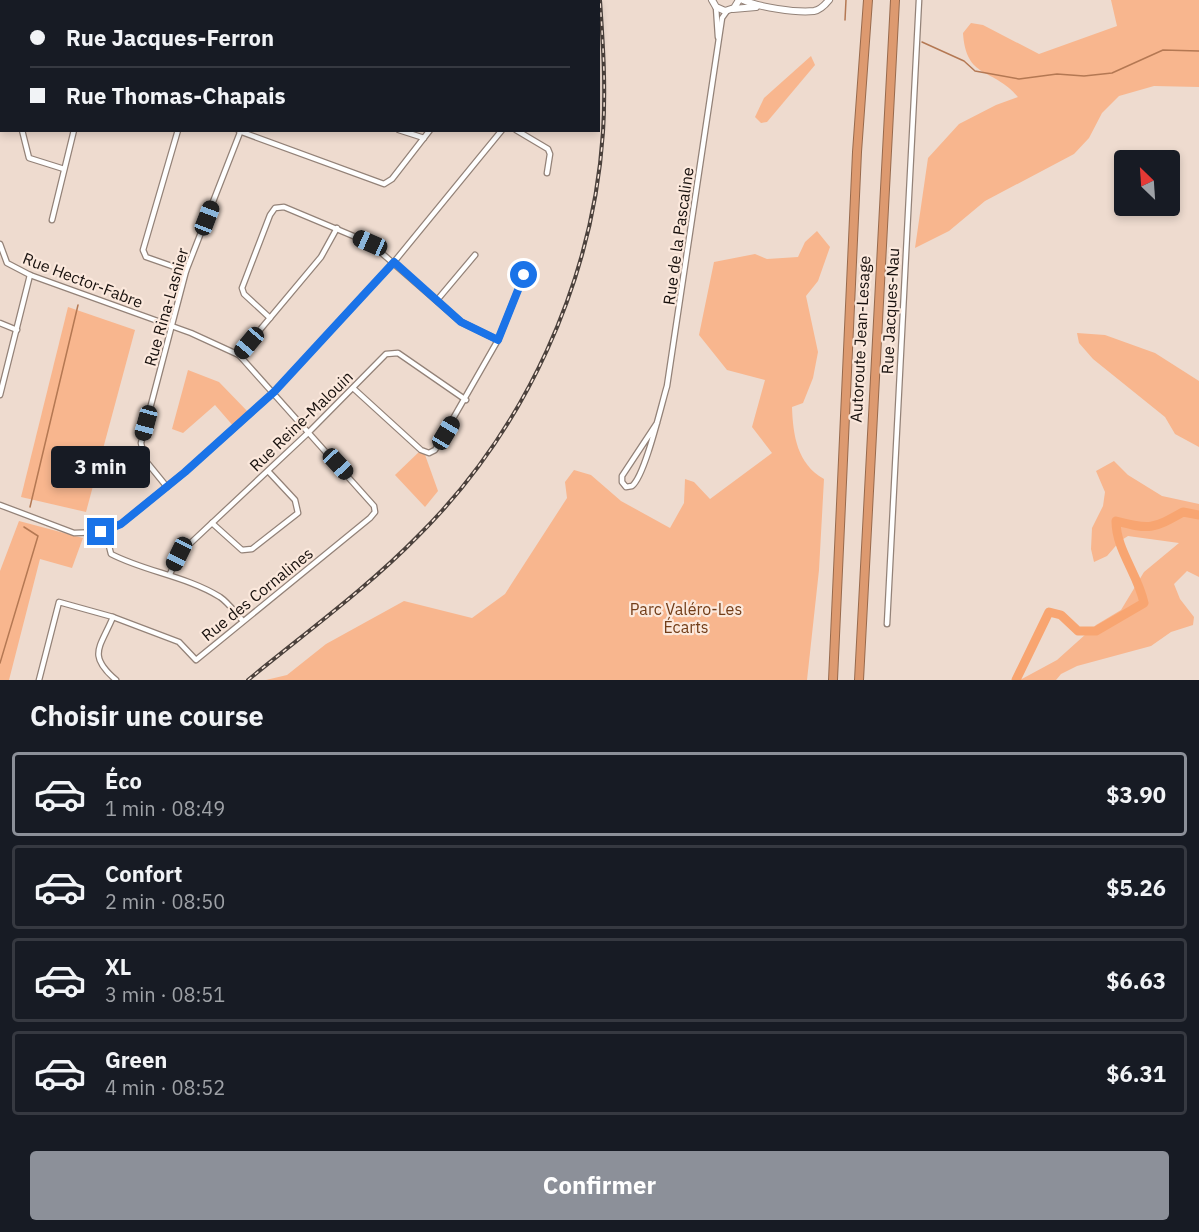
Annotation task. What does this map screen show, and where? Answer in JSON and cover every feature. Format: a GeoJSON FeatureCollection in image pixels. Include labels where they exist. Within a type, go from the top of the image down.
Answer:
{"type":"FeatureCollection","features":[{"type":"Feature","properties":{"kind":"highway","name":"Autoroute Jean-Lesage"},"geometry":{"type":"LineString","coordinates":[[833,680],[857,152],[868,0]]}},
{"type":"Feature","properties":{"kind":"highway","name":"Autoroute Jean-Lesage"},"geometry":{"type":"LineString","coordinates":[[859,680],[895,0]]}},
{"type":"Feature","properties":{"kind":"street"},"geometry":{"type":"LineString","coordinates":[[730,10],[741,0],[759,6]]}},
{"type":"Feature","properties":{"kind":"street"},"geometry":{"type":"LineString","coordinates":[[714,3],[730,10],[759,6],[815,11],[825,6],[829,0]]}},
{"type":"Feature","properties":{"kind":"street","name":"Rue Jacques-Nau"},"geometry":{"type":"LineString","coordinates":[[886,624],[919,0]]}},
{"type":"Feature","properties":{"kind":"street","name":"Rue de la Pascaline"},"geometry":{"type":"LineString","coordinates":[[714,3],[717,52]]}},
{"type":"Feature","properties":{"kind":"street","name":"Rue de la Pascaline"},"geometry":{"type":"LineString","coordinates":[[657,423],[622,476],[622,483],[626,487],[632,486],[639,479],[657,423],[674,353],[722,18],[730,10]]}},
{"type":"Feature","properties":{"kind":"street"},"geometry":{"type":"LineString","coordinates":[[22,132],[28,158],[64,169]]}},
{"type":"Feature","properties":{"kind":"street"},"geometry":{"type":"LineString","coordinates":[[52,220],[73,132]]}},
{"type":"Feature","properties":{"kind":"street"},"geometry":{"type":"LineString","coordinates":[[177,132],[142,250],[146,257],[186,271]]}},
{"type":"Feature","properties":{"kind":"street","name":"Rue Rina-Lasnier"},"geometry":{"type":"LineString","coordinates":[[167,487],[145,460],[141,443],[186,271],[240,132]]}},
{"type":"Feature","properties":{"kind":"street"},"geometry":{"type":"LineString","coordinates":[[243,132],[384,184],[392,179],[428,132]]}},
{"type":"Feature","properties":{"kind":"street"},"geometry":{"type":"LineString","coordinates":[[405,132],[424,138]]}},
{"type":"Feature","properties":{"kind":"street"},"geometry":{"type":"LineString","coordinates":[[0,505],[74,532],[105,530],[121,524],[167,487],[274,392],[394,262],[500,132]]}},
{"type":"Feature","properties":{"kind":"street"},"geometry":{"type":"LineString","coordinates":[[520,132],[548,148],[550,154],[547,173]]}},
{"type":"Feature","properties":{"kind":"street"},"geometry":{"type":"LineString","coordinates":[[270,318],[244,294],[242,288],[270,215],[275,208],[284,207],[370,243],[438,299],[461,322],[498,340]]}},
{"type":"Feature","properties":{"kind":"street"},"geometry":{"type":"LineString","coordinates":[[239,356],[321,257],[337,228]]}},
{"type":"Feature","properties":{"kind":"street","name":"Rue Hector-Fabre"},"geometry":{"type":"LineString","coordinates":[[0,244],[8,263],[30,274],[172,326],[239,356],[309,432]]}},
{"type":"Feature","properties":{"kind":"street"},"geometry":{"type":"LineString","coordinates":[[438,299],[475,255]]}},
{"type":"Feature","properties":{"kind":"street"},"geometry":{"type":"LineString","coordinates":[[0,395],[30,274]]}},
{"type":"Feature","properties":{"kind":"street"},"geometry":{"type":"LineString","coordinates":[[353,388],[424,453],[435,450],[466,400],[498,340],[524,275]]}},
{"type":"Feature","properties":{"kind":"street"},"geometry":{"type":"LineString","coordinates":[[0,323],[16,330]]}},
{"type":"Feature","properties":{"kind":"street","name":"Rue Reine-Malouin"},"geometry":{"type":"LineString","coordinates":[[170,574],[179,554],[309,432],[386,354],[398,353],[466,400]]}},
{"type":"Feature","properties":{"kind":"street","name":"Rue des Cornalines"},"geometry":{"type":"LineString","coordinates":[[39,680],[59,602],[113,617],[179,642],[196,660],[375,512],[368,496],[309,432]]}},
{"type":"Feature","properties":{"kind":"street"},"geometry":{"type":"LineString","coordinates":[[212,524],[242,549],[252,549],[298,513],[295,500],[268,471]]}},
{"type":"Feature","properties":{"kind":"street"},"geometry":{"type":"LineString","coordinates":[[105,530],[111,554],[131,564],[170,574],[222,598],[243,621]]}},
{"type":"Feature","properties":{"kind":"street"},"geometry":{"type":"LineString","coordinates":[[113,617],[97,655],[99,666],[116,680]]}},
{"type":"Feature","properties":{"kind":"green space"},"geometry":{"type":"Polygon","coordinates":[[[1111,0],[1199,0],[1199,87],[1154,86],[1119,96],[1102,113],[1089,138],[1074,154],[985,201],[949,231],[915,248],[928,158],[959,124],[996,105],[1018,97],[1009,88],[975,66],[969,59],[965,48],[963,33],[971,23],[983,25],[1039,54],[1117,26],[1111,0]]]}},
{"type":"Feature","properties":{"kind":"green space"},"geometry":{"type":"Polygon","coordinates":[[[811,56],[815,65],[767,122],[761,123],[755,117],[764,98],[811,56]]]}},
{"type":"Feature","properties":{"kind":"green space","name":"Parc Valéro-Les Écarts"},"geometry":{"type":"Polygon","coordinates":[[[817,231],[830,247],[818,281],[806,296],[818,352],[813,378],[803,403],[792,407],[795,438],[802,457],[815,473],[824,479],[819,570],[807,680],[266,680],[287,675],[326,644],[404,601],[472,618],[505,594],[567,498],[565,482],[574,470],[591,475],[621,501],[670,528],[684,503],[685,479],[694,482],[710,499],[772,453],[752,427],[765,380],[727,370],[699,335],[714,262],[755,254],[767,259],[798,257],[805,242],[817,231]]]}},
{"type":"Feature","properties":{"kind":"green space"},"geometry":{"type":"Polygon","coordinates":[[[68,307],[135,330],[86,512],[21,497],[68,307]]]}},
{"type":"Feature","properties":{"kind":"green space"},"geometry":{"type":"Polygon","coordinates":[[[1077,333],[1105,335],[1155,353],[1199,381],[1199,447],[1175,434],[1165,417],[1093,359],[1079,343],[1077,333]]]}},
{"type":"Feature","properties":{"kind":"green space"},"geometry":{"type":"Polygon","coordinates":[[[188,370],[219,382],[250,414],[235,428],[215,405],[183,433],[172,429],[188,370]]]}},
{"type":"Feature","properties":{"kind":"green space"},"geometry":{"type":"Polygon","coordinates":[[[421,450],[424,452],[438,491],[425,507],[395,475],[421,450]]]}},
{"type":"Feature","properties":{"kind":"green space"},"geometry":{"type":"Polygon","coordinates":[[[1114,461],[1128,475],[1162,496],[1199,504],[1199,577],[1187,571],[1174,584],[1180,599],[1194,617],[1193,625],[1171,632],[1151,646],[1077,666],[1061,674],[1056,680],[1020,680],[1057,660],[1096,625],[1121,610],[1144,572],[1179,543],[1128,536],[1120,541],[1107,556],[1094,562],[1091,549],[1092,528],[1103,506],[1105,492],[1096,471],[1114,461]]]}},
{"type":"Feature","properties":{"kind":"green space"},"geometry":{"type":"Polygon","coordinates":[[[19,521],[83,538],[72,568],[40,559],[9,680],[0,680],[0,571],[19,521]]]}},
{"type":"Feature","properties":{"kind":"waterway"},"geometry":{"type":"LineString","coordinates":[[845,20],[846,0]]}},
{"type":"Feature","properties":{"kind":"waterway"},"geometry":{"type":"LineString","coordinates":[[922,42],[964,61],[975,71],[1019,79],[1057,74],[1084,76],[1112,73],[1163,50],[1199,51]]}},
{"type":"Feature","properties":{"kind":"waterway"},"geometry":{"type":"LineString","coordinates":[[30,507],[78,305]]}},
{"type":"Feature","properties":{"kind":"waterway"},"geometry":{"type":"LineString","coordinates":[[1016,680],[1049,612],[1061,615],[1078,631],[1096,631],[1144,603],[1123,552],[1116,521],[1144,527],[1158,525],[1183,512],[1199,515]]}},
{"type":"Feature","properties":{"kind":"waterway"},"geometry":{"type":"LineString","coordinates":[[0,663],[38,536],[24,527]]}},
{"type":"Feature","properties":{"kind":"railway"},"geometry":{"type":"LineString","coordinates":[[248,680],[356,592],[418,536],[456,494],[491,449],[521,401],[547,350],[568,298],[585,244],[597,188],[604,99],[600,0]]}},
{"type":"Feature","properties":{"kind":"route"},"geometry":{"type":"LineString","coordinates":[[101,532],[121,524],[185,472],[274,392],[394,262],[461,322],[498,340],[524,275]]}}]}
